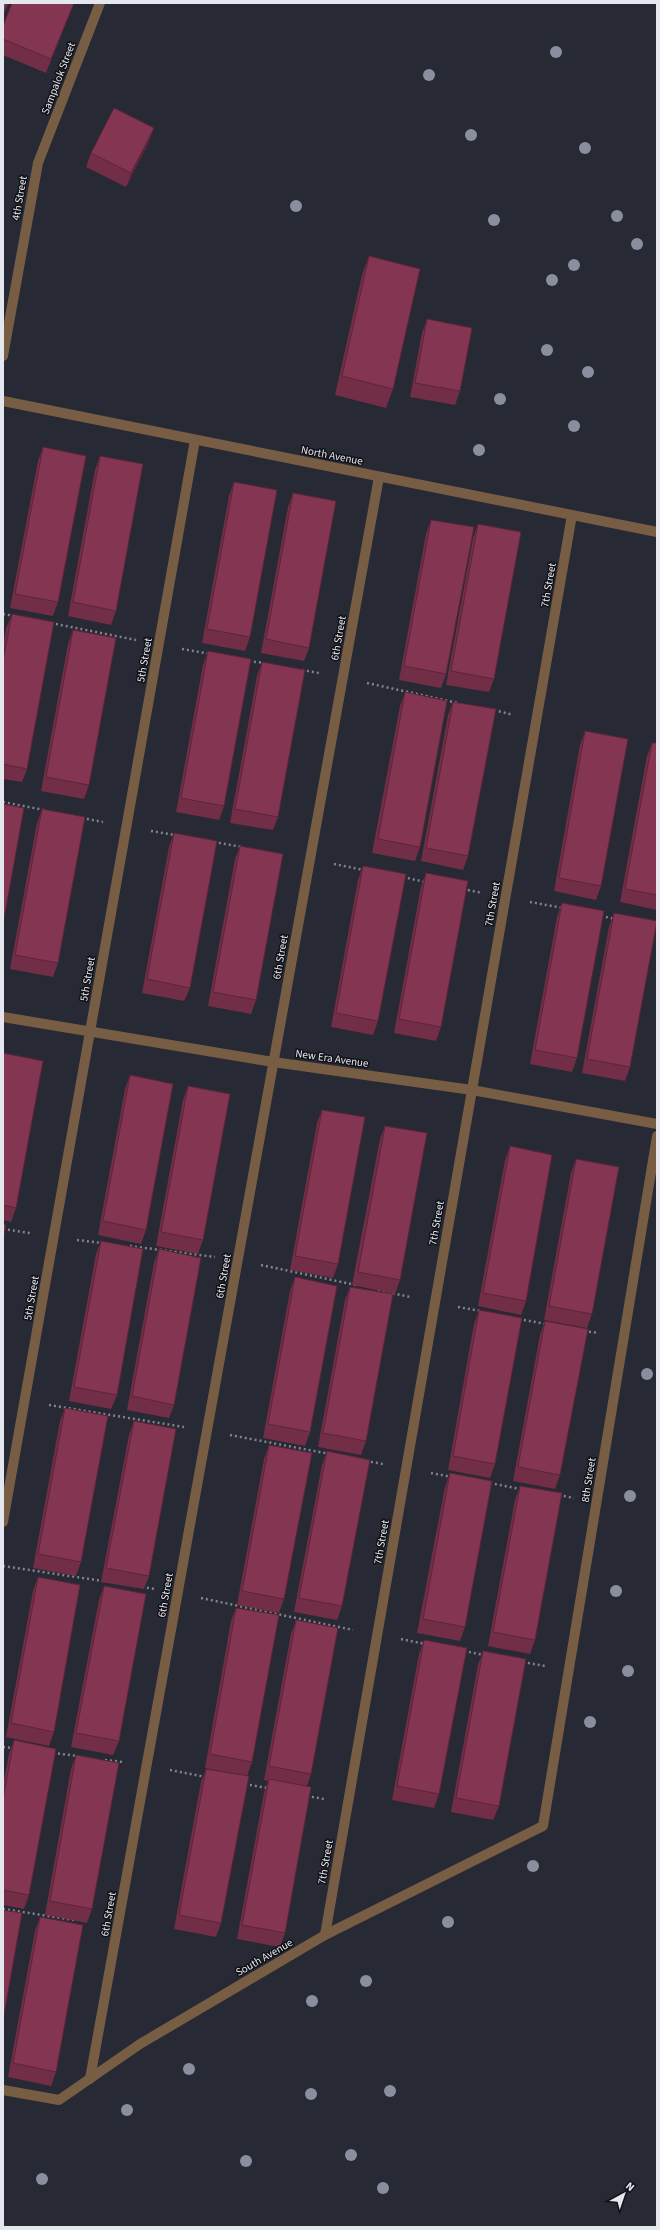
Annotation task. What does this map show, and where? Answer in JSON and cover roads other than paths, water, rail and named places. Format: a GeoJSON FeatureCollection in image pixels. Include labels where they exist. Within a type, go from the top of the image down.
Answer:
{"type":"FeatureCollection","features":[{"type":"Feature","properties":{"kind":"street","name":"Sampalok Street"},"geometry":{"type":"LineString","coordinates":[[38,163],[100,3]]}},
{"type":"Feature","properties":{"kind":"street","name":"4th Street"},"geometry":{"type":"LineString","coordinates":[[3,356],[38,163]]}},
{"type":"Feature","properties":{"kind":"street","name":"North Avenue"},"geometry":{"type":"LineString","coordinates":[[3,401],[657,532]]}},
{"type":"Feature","properties":{"kind":"street","name":"5th Street"},"geometry":{"type":"LineString","coordinates":[[3,1522],[195,440]]}},
{"type":"Feature","properties":{"kind":"street","name":"6th Street"},"geometry":{"type":"LineString","coordinates":[[90,2079],[379,477]]}},
{"type":"Feature","properties":{"kind":"street","name":"7th Street"},"geometry":{"type":"LineString","coordinates":[[325,1935],[572,515]]}},
{"type":"Feature","properties":{"kind":"street","name":"New Era Avenue"},"geometry":{"type":"LineString","coordinates":[[3,1017],[273,1062],[472,1090],[657,1124]]}},
{"type":"Feature","properties":{"kind":"street","name":"8th Street"},"geometry":{"type":"LineString","coordinates":[[543,1826],[657,1136]]}},
{"type":"Feature","properties":{"kind":"street","name":"South Avenue"},"geometry":{"type":"LineString","coordinates":[[3,2090],[59,2100],[140,2044],[325,1935],[543,1826]]}}]}
